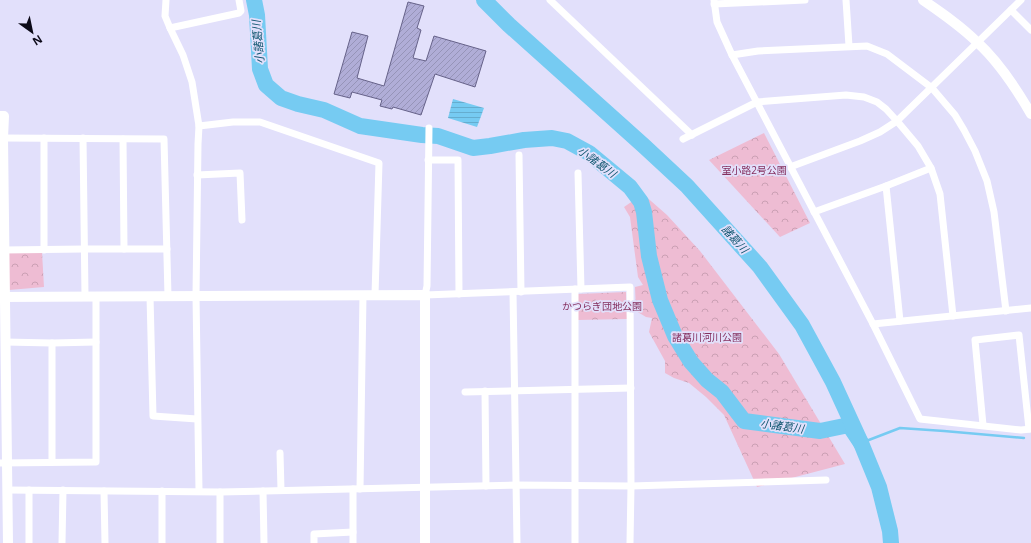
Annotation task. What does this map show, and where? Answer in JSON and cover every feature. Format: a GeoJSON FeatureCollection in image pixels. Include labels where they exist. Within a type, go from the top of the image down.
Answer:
{"type":"FeatureCollection","features":[{"type":"Feature","properties":{"kind":"street"},"geometry":{"type":"LineString","coordinates":[[166,0],[165,16],[183,55],[192,82],[199,126],[196,296],[199,491]]}},
{"type":"Feature","properties":{"kind":"street"},"geometry":{"type":"LineString","coordinates":[[170,28],[239,13],[241,11],[239,0]]}},
{"type":"Feature","properties":{"kind":"street"},"geometry":{"type":"LineString","coordinates":[[550,0],[692,135]]}},
{"type":"Feature","properties":{"kind":"street"},"geometry":{"type":"LineString","coordinates":[[805,0],[714,2],[717,22],[732,55],[873,324],[920,419],[1021,430],[1030,429],[1019,336],[975,340],[983,425]]}},
{"type":"Feature","properties":{"kind":"street"},"geometry":{"type":"LineString","coordinates":[[846,0],[849,46]]}},
{"type":"Feature","properties":{"kind":"street"},"geometry":{"type":"LineString","coordinates":[[923,0],[957,24],[978,42],[998,64],[1022,97],[1031,114]]}},
{"type":"Feature","properties":{"kind":"street"},"geometry":{"type":"LineString","coordinates":[[790,167],[860,141],[880,132],[897,121],[1021,0]]}},
{"type":"Feature","properties":{"kind":"street"},"geometry":{"type":"LineString","coordinates":[[1011,10],[1031,30]]}},
{"type":"Feature","properties":{"kind":"street"},"geometry":{"type":"LineString","coordinates":[[732,55],[758,51],[867,46],[887,54],[932,88],[955,115],[964,130],[975,151],[987,181],[994,212],[1006,311]]}},
{"type":"Feature","properties":{"kind":"street"},"geometry":{"type":"LineString","coordinates":[[683,139],[757,102],[846,95],[864,97],[877,102],[886,109],[918,146],[931,168],[940,194],[953,316]]}},
{"type":"Feature","properties":{"kind":"street"},"geometry":{"type":"LineString","coordinates":[[0,116],[4,116],[4,250],[2,297],[3,332],[5,342],[3,379],[3,463],[7,490],[4,515],[8,543]]}},
{"type":"Feature","properties":{"kind":"street"},"geometry":{"type":"LineString","coordinates":[[199,126],[233,122],[260,122],[379,162],[375,295]]}},
{"type":"Feature","properties":{"kind":"street"},"geometry":{"type":"LineString","coordinates":[[425,543],[425,295],[427,286],[429,128]]}},
{"type":"Feature","properties":{"kind":"street"},"geometry":{"type":"LineString","coordinates":[[3,138],[164,139],[168,296]]}},
{"type":"Feature","properties":{"kind":"street"},"geometry":{"type":"LineString","coordinates":[[44,138],[44,250]]}},
{"type":"Feature","properties":{"kind":"street"},"geometry":{"type":"LineString","coordinates":[[83,138],[85,296]]}},
{"type":"Feature","properties":{"kind":"street"},"geometry":{"type":"LineString","coordinates":[[123,139],[124,249]]}},
{"type":"Feature","properties":{"kind":"street"},"geometry":{"type":"LineString","coordinates":[[519,155],[521,292]]}},
{"type":"Feature","properties":{"kind":"street"},"geometry":{"type":"LineString","coordinates":[[428,160],[458,160],[459,294]]}},
{"type":"Feature","properties":{"kind":"street"},"geometry":{"type":"LineString","coordinates":[[814,212],[931,168]]}},
{"type":"Feature","properties":{"kind":"street"},"geometry":{"type":"LineString","coordinates":[[575,543],[574,390],[578,289],[578,173]]}},
{"type":"Feature","properties":{"kind":"street"},"geometry":{"type":"LineString","coordinates":[[197,175],[240,174],[242,220]]}},
{"type":"Feature","properties":{"kind":"street"},"geometry":{"type":"LineString","coordinates":[[886,186],[900,321]]}},
{"type":"Feature","properties":{"kind":"street"},"geometry":{"type":"LineString","coordinates":[[4,250],[167,249]]}},
{"type":"Feature","properties":{"kind":"street"},"geometry":{"type":"LineString","coordinates":[[2,297],[425,295],[630,287],[630,543]]}},
{"type":"Feature","properties":{"kind":"street"},"geometry":{"type":"LineString","coordinates":[[513,292],[517,543]]}},
{"type":"Feature","properties":{"kind":"street"},"geometry":{"type":"LineString","coordinates":[[353,543],[357,489],[363,295]]}},
{"type":"Feature","properties":{"kind":"street"},"geometry":{"type":"LineString","coordinates":[[3,463],[96,462],[96,296]]}},
{"type":"Feature","properties":{"kind":"street"},"geometry":{"type":"LineString","coordinates":[[150,296],[153,416],[197,419]]}},
{"type":"Feature","properties":{"kind":"street"},"geometry":{"type":"LineString","coordinates":[[873,324],[1031,308]]}},
{"type":"Feature","properties":{"kind":"street"},"geometry":{"type":"LineString","coordinates":[[5,342],[96,342]]}},
{"type":"Feature","properties":{"kind":"street"},"geometry":{"type":"LineString","coordinates":[[52,343],[52,462]]}},
{"type":"Feature","properties":{"kind":"street"},"geometry":{"type":"LineString","coordinates":[[465,392],[631,388]]}},
{"type":"Feature","properties":{"kind":"street"},"geometry":{"type":"LineString","coordinates":[[485,391],[486,486]]}},
{"type":"Feature","properties":{"kind":"street"},"geometry":{"type":"LineString","coordinates":[[280,453],[281,490]]}},
{"type":"Feature","properties":{"kind":"street"},"geometry":{"type":"LineString","coordinates":[[7,490],[220,492],[516,485],[631,486],[826,480]]}},
{"type":"Feature","properties":{"kind":"street"},"geometry":{"type":"LineString","coordinates":[[29,490],[29,543]]}},
{"type":"Feature","properties":{"kind":"street"},"geometry":{"type":"LineString","coordinates":[[62,490],[62,543]]}},
{"type":"Feature","properties":{"kind":"street"},"geometry":{"type":"LineString","coordinates":[[104,491],[104,543]]}},
{"type":"Feature","properties":{"kind":"street"},"geometry":{"type":"LineString","coordinates":[[162,491],[162,543]]}},
{"type":"Feature","properties":{"kind":"street"},"geometry":{"type":"LineString","coordinates":[[263,491],[264,543]]}},
{"type":"Feature","properties":{"kind":"street"},"geometry":{"type":"LineString","coordinates":[[220,492],[220,543]]}},
{"type":"Feature","properties":{"kind":"street"},"geometry":{"type":"LineString","coordinates":[[314,543],[314,534],[353,532]]}},
{"type":"Feature","properties":{"kind":"green space","name":"室小路2号公園"},"geometry":{"type":"Polygon","coordinates":[[[764,133],[810,223],[780,237],[709,160],[764,133]]]}},
{"type":"Feature","properties":{"kind":"green space","name":"諸葛川河川公園"},"geometry":{"type":"Polygon","coordinates":[[[643,194],[667,215],[700,251],[779,354],[845,464],[757,487],[724,415],[689,383],[665,373],[665,361],[649,332],[652,318],[646,317],[636,311],[635,287],[643,285],[638,277],[630,217],[624,207],[643,194]]]}},
{"type":"Feature","properties":{"kind":"green space"},"geometry":{"type":"Polygon","coordinates":[[[42,252],[44,287],[9,290],[6,253],[42,252]]]}},
{"type":"Feature","properties":{"kind":"green space","name":"かつらぎ団地公園"},"geometry":{"type":"Polygon","coordinates":[[[626,292],[627,319],[578,320],[578,294],[626,292]]]}},
{"type":"Feature","properties":{"kind":"water"},"geometry":{"type":"Polygon","coordinates":[[[453,99],[484,108],[477,127],[448,118],[453,99]]]}},
{"type":"Feature","properties":{"kind":"building"},"geometry":{"type":"Polygon","coordinates":[[[408,2],[424,6],[417,28],[421,30],[413,58],[426,61],[434,36],[486,51],[475,87],[435,74],[421,115],[393,107],[392,109],[380,106],[382,100],[352,92],[350,98],[334,94],[352,32],[368,36],[357,78],[384,86],[408,2]]]}},
{"type":"Feature","properties":{"kind":"waterway","name":"小諸葛川"},"geometry":{"type":"LineString","coordinates":[[254,0],[257,15],[260,69],[266,85],[281,98],[298,104],[324,110],[360,126],[438,136],[473,148],[524,140],[552,138],[567,141],[589,153],[630,187],[641,202],[644,212],[649,256],[660,300],[675,336],[691,362],[707,380],[722,392],[744,421],[820,431],[849,425],[861,443]]}},
{"type":"Feature","properties":{"kind":"waterway","name":"諸葛川"},"geometry":{"type":"LineString","coordinates":[[484,0],[509,25],[687,186],[760,267],[802,325],[833,382],[879,487],[890,531],[891,543]]}},
{"type":"Feature","properties":{"kind":"waterway"},"geometry":{"type":"LineString","coordinates":[[861,443],[900,428],[1024,438]]}}]}
